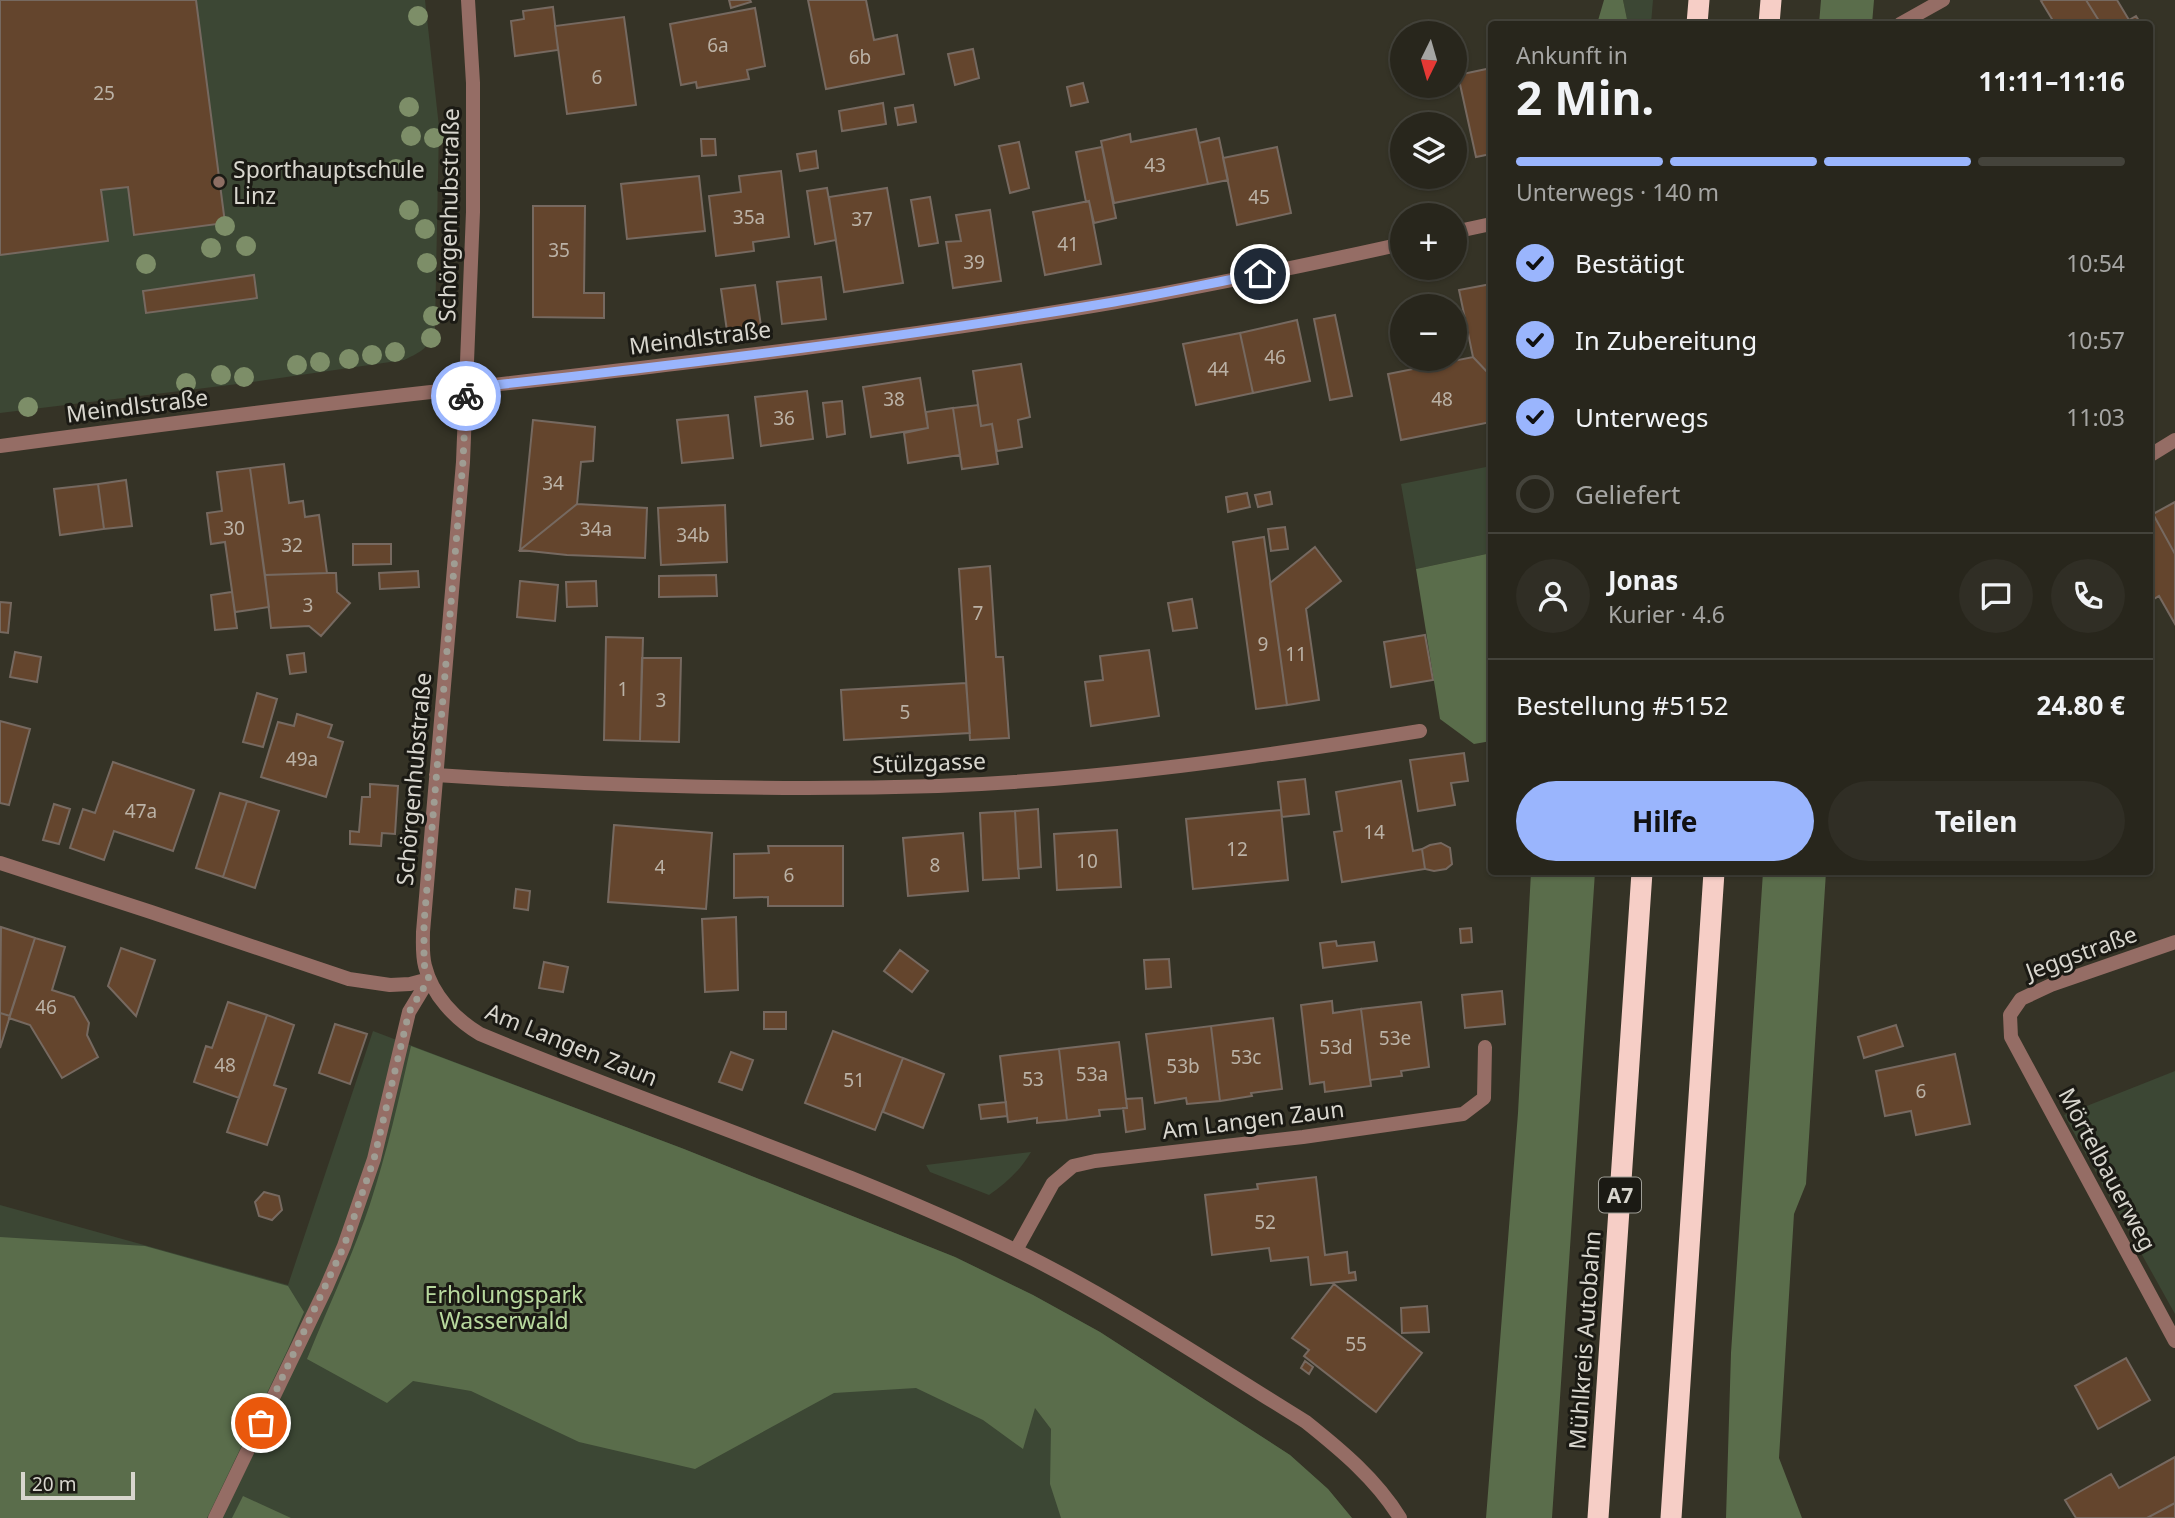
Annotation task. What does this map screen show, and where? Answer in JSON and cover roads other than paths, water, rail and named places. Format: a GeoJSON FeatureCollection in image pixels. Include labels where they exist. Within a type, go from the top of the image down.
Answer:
{"type":"FeatureCollection","features":[{"type":"Feature","properties":{"kind":"highway"},"geometry":{"type":"LineString","coordinates":[[1698,21],[1699,0]]}},
{"type":"Feature","properties":{"kind":"highway"},"geometry":{"type":"LineString","coordinates":[[1769,21],[1771,0]]}},
{"type":"Feature","properties":{"kind":"highway","name":"Mühlkreis Autobahn"},"geometry":{"type":"LineString","coordinates":[[1598,1518],[1642,875]]}},
{"type":"Feature","properties":{"kind":"highway"},"geometry":{"type":"LineString","coordinates":[[1671,1518],[1714,875]]}},
{"type":"Feature","properties":{"kind":"street","name":"Schörgenhubstraße"},"geometry":{"type":"LineString","coordinates":[[429,979],[424,964],[423,932],[467,388],[473,212],[473,83],[468,0]]}},
{"type":"Feature","properties":{"kind":"street"},"geometry":{"type":"LineString","coordinates":[[1905,21],[1943,0]]}},
{"type":"Feature","properties":{"kind":"street"},"geometry":{"type":"LineString","coordinates":[[1467,229],[1488,225]]}},
{"type":"Feature","properties":{"kind":"street","name":"Meindlstraße"},"geometry":{"type":"LineString","coordinates":[[0,446],[942,329],[1116,302],[1390,247]]}},
{"type":"Feature","properties":{"kind":"street"},"geometry":{"type":"LineString","coordinates":[[2153,454],[2175,440]]}},
{"type":"Feature","properties":{"kind":"street","name":"Stülzgasse"},"geometry":{"type":"LineString","coordinates":[[436,775],[758,789],[940,786],[1137,771],[1283,753],[1420,731]]}},
{"type":"Feature","properties":{"kind":"street"},"geometry":{"type":"LineString","coordinates":[[0,863],[349,979],[390,985],[429,979]]}},
{"type":"Feature","properties":{"kind":"street","name":"Jeggstraße"},"geometry":{"type":"LineString","coordinates":[[2010,1015],[2021,999],[2031,994],[2175,942]]}},
{"type":"Feature","properties":{"kind":"street"},"geometry":{"type":"LineString","coordinates":[[215,1518],[344,1246],[374,1159],[409,1012],[429,979]]}},
{"type":"Feature","properties":{"kind":"street","name":"Am Langen Zaun"},"geometry":{"type":"LineString","coordinates":[[429,979],[442,1001],[456,1017],[480,1034],[926,1209],[1016,1250],[1079,1283],[1306,1422],[1338,1447],[1365,1474],[1390,1502],[1400,1518]]}},
{"type":"Feature","properties":{"kind":"street","name":"Mörtelbauerweg"},"geometry":{"type":"LineString","coordinates":[[2010,1015],[2011,1037],[2175,1341]]}},
{"type":"Feature","properties":{"kind":"street","name":"Am Langen Zaun"},"geometry":{"type":"LineString","coordinates":[[1016,1250],[1053,1183],[1073,1166],[1463,1114],[1484,1098],[1485,1047]]}},
{"type":"Feature","properties":{"kind":"place","name":"Sporthauptschule Linz"},"geometry":{"type":"Point","coordinates":[219,182]}},
{"type":"Feature","properties":{"kind":"park label","name":"Erholungspark Wasserwald"},"geometry":{"type":"Point","coordinates":[504,1307]}}]}
